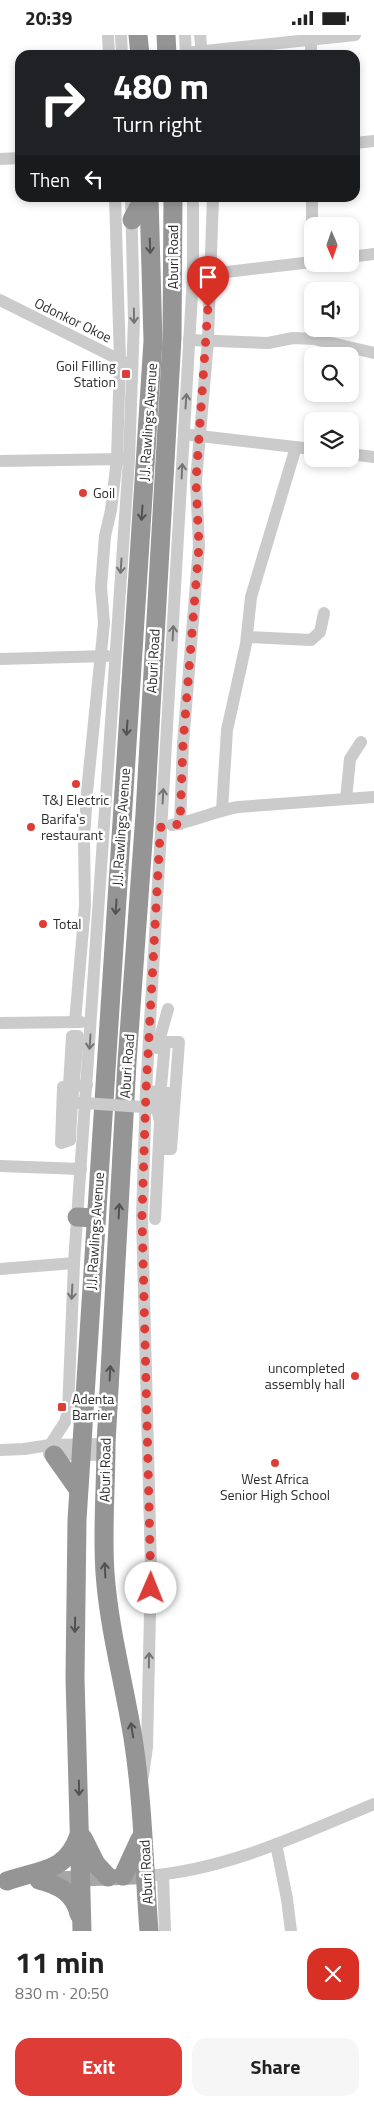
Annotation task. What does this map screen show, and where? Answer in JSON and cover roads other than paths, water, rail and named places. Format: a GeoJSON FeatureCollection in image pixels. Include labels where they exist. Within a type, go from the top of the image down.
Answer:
{"type":"FeatureCollection","features":[{"type":"Feature","properties":{"kind":"highway"},"geometry":{"type":"LineString","coordinates":[[138,35],[140,50]]}},
{"type":"Feature","properties":{"kind":"highway"},"geometry":{"type":"LineString","coordinates":[[166,35],[167,50]]}},
{"type":"Feature","properties":{"kind":"highway"},"geometry":{"type":"LineString","coordinates":[[132,220],[141,202]]}},
{"type":"Feature","properties":{"kind":"highway","name":"J.J. Rawlings Avenue"},"geometry":{"type":"LineString","coordinates":[[81,1879],[75,1679],[78,1489],[86,1218],[121,696],[153,341],[148,202]]}},
{"type":"Feature","properties":{"kind":"highway","name":"Aburi Road"},"geometry":{"type":"LineString","coordinates":[[150,1931],[154,1876],[143,1828],[128,1706],[115,1652],[106,1581],[106,1449],[127,1062],[150,850],[172,338],[173,202]]}},
{"type":"Feature","properties":{"kind":"highway"},"geometry":{"type":"LineString","coordinates":[[52,1450],[78,1489]]}},
{"type":"Feature","properties":{"kind":"highway"},"geometry":{"type":"LineString","coordinates":[[80,1832],[96,1864],[116,1877],[136,1852],[143,1828]]}},
{"type":"Feature","properties":{"kind":"highway"},"geometry":{"type":"LineString","coordinates":[[4,1882],[51,1869],[61,1863],[69,1857],[80,1832]]}},
{"type":"Feature","properties":{"kind":"highway"},"geometry":{"type":"LineString","coordinates":[[81,1879],[82,1926]]}},
{"type":"Feature","properties":{"kind":"highway"},"geometry":{"type":"LineString","coordinates":[[40,1880],[51,1883],[70,1894],[77,1905],[82,1926]]}},
{"type":"Feature","properties":{"kind":"main road"},"geometry":{"type":"LineString","coordinates":[[4,1882],[154,1876]]}},
{"type":"Feature","properties":{"kind":"street"},"geometry":{"type":"LineString","coordinates":[[108,35],[109,50]]}},
{"type":"Feature","properties":{"kind":"street"},"geometry":{"type":"LineString","coordinates":[[121,35],[122,50]]}},
{"type":"Feature","properties":{"kind":"street"},"geometry":{"type":"LineString","coordinates":[[185,35],[186,50]]}},
{"type":"Feature","properties":{"kind":"street"},"geometry":{"type":"LineString","coordinates":[[200,35],[201,50]]}},
{"type":"Feature","properties":{"kind":"street"},"geometry":{"type":"LineString","coordinates":[[226,50],[355,35]]}},
{"type":"Feature","properties":{"kind":"street"},"geometry":{"type":"LineString","coordinates":[[311,40],[311,50]]}},
{"type":"Feature","properties":{"kind":"street"},"geometry":{"type":"LineString","coordinates":[[360,142],[374,141]]}},
{"type":"Feature","properties":{"kind":"street"},"geometry":{"type":"LineString","coordinates":[[0,159],[15,158]]}},
{"type":"Feature","properties":{"kind":"street"},"geometry":{"type":"LineString","coordinates":[[75,1022],[85,906],[84,838],[87,792],[104,623],[101,587],[105,535],[123,459],[116,202]]}},
{"type":"Feature","properties":{"kind":"street"},"geometry":{"type":"LineString","coordinates":[[121,696],[115,656],[123,459],[133,366],[130,202]]}},
{"type":"Feature","properties":{"kind":"street"},"geometry":{"type":"LineString","coordinates":[[140,1796],[148,1747],[152,1569],[142,1216],[150,1091],[150,850],[161,827],[194,276],[193,202]]}},
{"type":"Feature","properties":{"kind":"street"},"geometry":{"type":"LineString","coordinates":[[180,824],[183,744],[199,546],[196,493],[198,436],[208,340],[213,202]]}},
{"type":"Feature","properties":{"kind":"street"},"geometry":{"type":"LineString","coordinates":[[312,202],[312,217]]}},
{"type":"Feature","properties":{"kind":"street"},"geometry":{"type":"LineString","coordinates":[[359,256],[374,254]]}},
{"type":"Feature","properties":{"kind":"street"},"geometry":{"type":"LineString","coordinates":[[194,276],[304,263]]}},
{"type":"Feature","properties":{"kind":"street","name":"Odonkor Okoe"},"geometry":{"type":"LineString","coordinates":[[0,300],[133,366]]}},
{"type":"Feature","properties":{"kind":"street"},"geometry":{"type":"LineString","coordinates":[[190,340],[268,343],[293,338],[314,339],[374,353]]}},
{"type":"Feature","properties":{"kind":"street"},"geometry":{"type":"LineString","coordinates":[[184,434],[304,448]]}},
{"type":"Feature","properties":{"kind":"street"},"geometry":{"type":"LineString","coordinates":[[222,810],[227,729],[248,637],[251,597],[296,447]]}},
{"type":"Feature","properties":{"kind":"street"},"geometry":{"type":"LineString","coordinates":[[359,455],[374,457]]}},
{"type":"Feature","properties":{"kind":"street"},"geometry":{"type":"LineString","coordinates":[[0,461],[123,459]]}},
{"type":"Feature","properties":{"kind":"street"},"geometry":{"type":"LineString","coordinates":[[248,637],[310,640],[320,632],[324,613]]}},
{"type":"Feature","properties":{"kind":"street"},"geometry":{"type":"LineString","coordinates":[[0,659],[115,656]]}},
{"type":"Feature","properties":{"kind":"street"},"geometry":{"type":"LineString","coordinates":[[346,799],[350,759],[361,742]]}},
{"type":"Feature","properties":{"kind":"street"},"geometry":{"type":"LineString","coordinates":[[161,827],[198,821],[222,810],[262,804],[374,797]]}},
{"type":"Feature","properties":{"kind":"street"},"geometry":{"type":"LineString","coordinates":[[52,1450],[68,1411],[74,1263],[86,1218],[80,1169],[91,1021],[103,974]]}},
{"type":"Feature","properties":{"kind":"street"},"geometry":{"type":"LineString","coordinates":[[155,1219],[160,1122],[150,1091],[157,1044],[164,1028],[168,1009]]}},
{"type":"Feature","properties":{"kind":"street"},"geometry":{"type":"LineString","coordinates":[[0,1023],[91,1021]]}},
{"type":"Feature","properties":{"kind":"street"},"geometry":{"type":"LineString","coordinates":[[87,1085],[79,1085],[71,1086],[63,1087],[61,1143],[70,1140],[71,1108],[73,1095],[74,1086],[78,1036],[72,1036],[72,1049],[70,1067],[69,1084],[68,1093],[68,1102],[159,1107],[160,1098],[161,1089],[163,1070],[165,1041],[179,1042],[171,1149],[166,1149],[168,1093],[161,1093],[150,1091]]}},
{"type":"Feature","properties":{"kind":"street"},"geometry":{"type":"LineString","coordinates":[[0,1166],[80,1169]]}},
{"type":"Feature","properties":{"kind":"street"},"geometry":{"type":"LineString","coordinates":[[0,1269],[74,1263]]}},
{"type":"Feature","properties":{"kind":"street"},"geometry":{"type":"LineString","coordinates":[[0,1450],[106,1449]]}},
{"type":"Feature","properties":{"kind":"street"},"geometry":{"type":"LineString","coordinates":[[165,1931],[154,1876],[182,1873],[247,1856],[374,1804]]}},
{"type":"Feature","properties":{"kind":"street"},"geometry":{"type":"LineString","coordinates":[[276,1845],[287,1899],[291,1931]]}},
{"type":"Feature","properties":{"kind":"place","name":"Goil Filling Station"},"geometry":{"type":"Point","coordinates":[126,374]}},
{"type":"Feature","properties":{"kind":"place","name":"Goil"},"geometry":{"type":"Point","coordinates":[83,493]}},
{"type":"Feature","properties":{"kind":"place","name":"T&J Electric"},"geometry":{"type":"Point","coordinates":[76,784]}},
{"type":"Feature","properties":{"kind":"place","name":"Barifa's restaurant"},"geometry":{"type":"Point","coordinates":[31,827]}},
{"type":"Feature","properties":{"kind":"place","name":"Total"},"geometry":{"type":"Point","coordinates":[43,924]}},
{"type":"Feature","properties":{"kind":"place","name":"uncompleted assembly hall"},"geometry":{"type":"Point","coordinates":[355,1376]}},
{"type":"Feature","properties":{"kind":"place","name":"Adenta Barrier"},"geometry":{"type":"Point","coordinates":[62,1407]}},
{"type":"Feature","properties":{"kind":"place","name":"West Africa Senior High School"},"geometry":{"type":"Point","coordinates":[275,1463]}}]}
